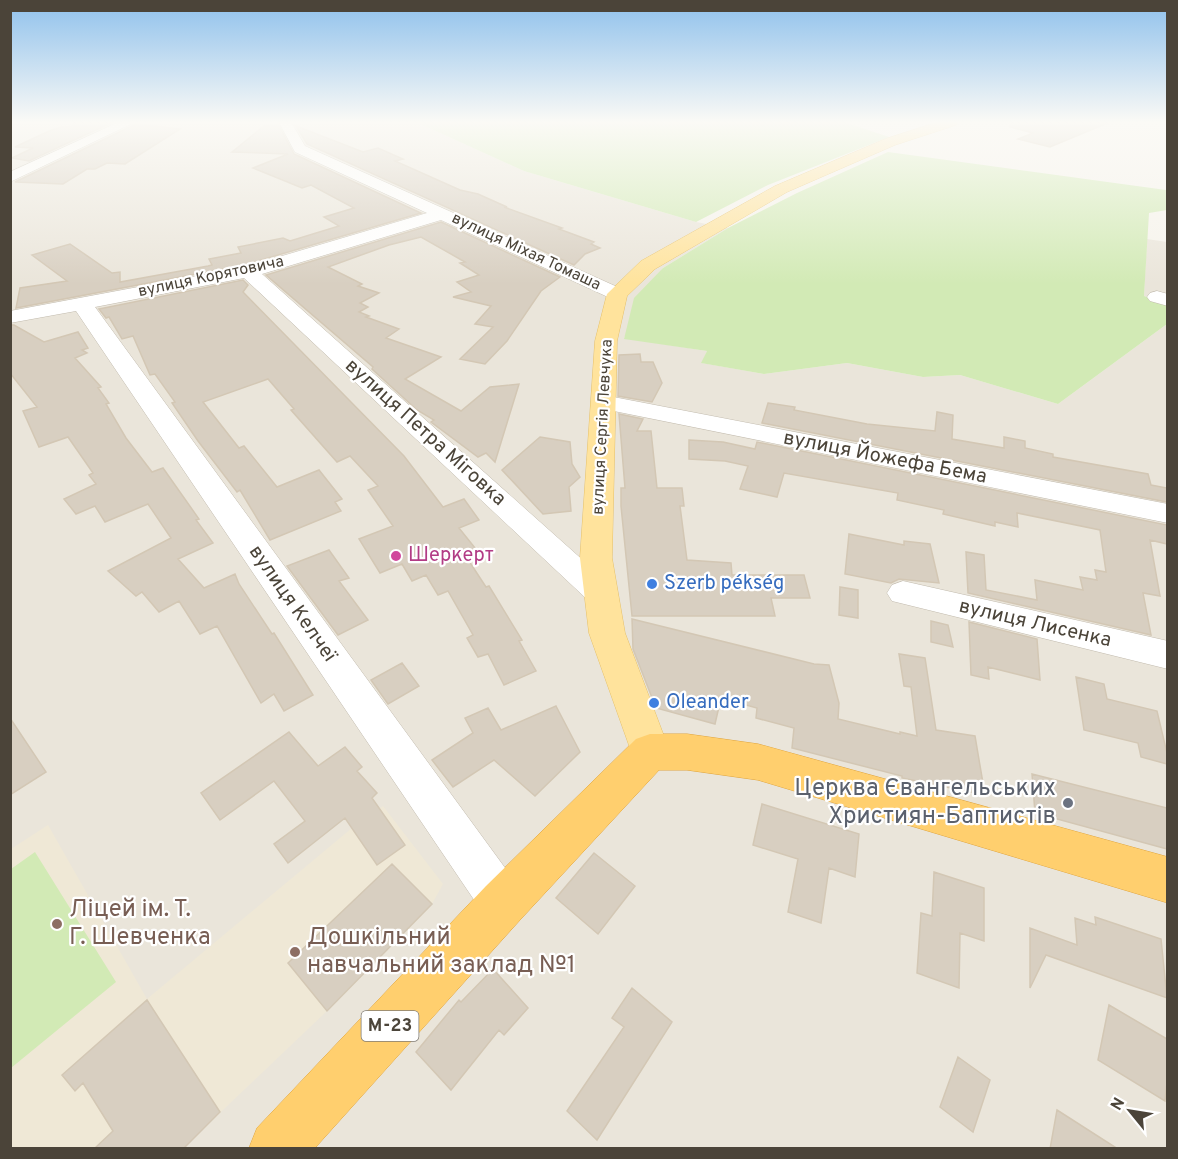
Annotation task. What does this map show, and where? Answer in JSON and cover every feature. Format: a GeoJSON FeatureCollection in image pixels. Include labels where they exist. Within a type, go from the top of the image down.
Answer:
{"type":"FeatureCollection","features":[{"type":"Feature","properties":{"kind":"highway","name":"М-23"},"geometry":{"type":"LineString","coordinates":[[277,1149],[503,903],[650,752]]}},
{"type":"Feature","properties":{"kind":"highway"},"geometry":{"type":"LineString","coordinates":[[650,752],[687,752],[758,762],[1167,880]]}},
{"type":"Feature","properties":{"kind":"main road"},"geometry":{"type":"LineString","coordinates":[[617,294],[648,265],[781,189],[811,176]]}},
{"type":"Feature","properties":{"kind":"main road","name":"вулиця Сергія Левчука"},"geometry":{"type":"LineString","coordinates":[[617,294],[606,341],[596,558],[607,633],[650,752]]}},
{"type":"Feature","properties":{"kind":"street","name":"вулиця Міхая Томаша"},"geometry":{"type":"LineString","coordinates":[[360,176],[617,294]]}},
{"type":"Feature","properties":{"kind":"street","name":"вулиця Корятовича"},"geometry":{"type":"LineString","coordinates":[[10,317],[248,272],[443,214]]}},
{"type":"Feature","properties":{"kind":"street","name":"вулиця Петра Міговка"},"geometry":{"type":"LineString","coordinates":[[248,272],[602,595]]}},
{"type":"Feature","properties":{"kind":"street","name":"вулиця Келчеї"},"geometry":{"type":"LineString","coordinates":[[82,304],[503,903]]}},
{"type":"Feature","properties":{"kind":"street","name":"вулиця Йожефа Бема"},"geometry":{"type":"LineString","coordinates":[[603,402],[1167,514]]}},
{"type":"Feature","properties":{"kind":"street","name":"вулиця Лисенка"},"geometry":{"type":"LineString","coordinates":[[903,593],[1167,655]]}},
{"type":"Feature","properties":{"kind":"shaded area"},"geometry":{"type":"Polygon","coordinates":[[[10,176],[541,176],[696,222],[728,228],[663,268],[624,338],[707,351],[702,363],[764,374],[847,363],[923,377],[960,375],[1058,404],[1167,324],[1167,1148],[11,1148],[10,176]]]}},
{"type":"Feature","properties":{"kind":"shaded area"},"geometry":{"type":"Polygon","coordinates":[[[1147,239],[1167,242],[1167,304],[1144,296],[1147,239]]]}},
{"type":"Feature","properties":{"kind":"shaded area"},"geometry":{"type":"Polygon","coordinates":[[[383,806],[443,884],[432,904],[327,1011],[183,1148],[11,1148],[11,849],[48,825],[147,999],[352,828],[383,806]]]}},
{"type":"Feature","properties":{"kind":"green space"},"geometry":{"type":"Polygon","coordinates":[[[541,176],[790,176],[768,185],[696,222],[541,176]]]}},
{"type":"Feature","properties":{"kind":"green space"},"geometry":{"type":"Polygon","coordinates":[[[835,176],[1064,176],[1166,190],[1167,210],[1149,213],[1144,296],[1167,304],[1167,324],[1058,404],[960,375],[923,377],[847,363],[764,374],[701,363],[707,351],[624,339],[634,298],[663,268],[728,228],[835,176]]]}},
{"type":"Feature","properties":{"kind":"green space"},"geometry":{"type":"Polygon","coordinates":[[[35,852],[116,982],[11,1068],[11,869],[35,852]]]}},
{"type":"Feature","properties":{"kind":"building"},"geometry":{"type":"Polygon","coordinates":[[[27,176],[76,176],[63,184],[15,182],[27,176]]]}},
{"type":"Feature","properties":{"kind":"building"},"geometry":{"type":"Polygon","coordinates":[[[273,176],[342,176],[421,213],[244,265],[16,308],[20,288],[67,281],[32,255],[70,244],[112,273],[120,272],[120,282],[212,265],[209,259],[241,253],[238,247],[283,238],[290,241],[339,226],[324,217],[354,208],[311,185],[302,188],[273,176]]]}},
{"type":"Feature","properties":{"kind":"building"},"geometry":{"type":"Polygon","coordinates":[[[378,176],[429,176],[562,228],[559,229],[594,242],[591,244],[600,248],[585,254],[574,265],[378,176]]]}},
{"type":"Feature","properties":{"kind":"building"},"geometry":{"type":"Polygon","coordinates":[[[441,222],[560,277],[541,291],[507,341],[485,364],[460,359],[493,327],[475,324],[491,306],[453,297],[471,292],[457,282],[479,275],[460,263],[465,262],[421,237],[389,245],[328,267],[362,284],[358,286],[379,293],[360,303],[368,307],[359,312],[369,316],[366,317],[399,329],[386,338],[441,357],[405,379],[461,411],[490,387],[519,384],[495,462],[486,453],[478,457],[431,422],[434,420],[417,410],[372,369],[373,367],[266,275],[441,222]]]}},
{"type":"Feature","properties":{"kind":"building"},"geometry":{"type":"Polygon","coordinates":[[[243,280],[248,285],[243,292],[404,456],[443,507],[464,499],[479,520],[459,528],[479,553],[467,558],[486,587],[489,586],[522,640],[519,641],[536,671],[504,685],[488,654],[478,657],[467,638],[473,635],[448,591],[438,595],[426,575],[412,581],[402,564],[380,573],[359,539],[393,526],[368,490],[378,486],[350,456],[337,462],[291,410],[294,409],[268,379],[203,402],[239,448],[244,446],[277,487],[319,470],[342,499],[335,502],[341,511],[270,540],[240,490],[237,492],[198,441],[155,374],[150,375],[133,336],[122,339],[109,317],[106,318],[99,309],[243,280]]]}},
{"type":"Feature","properties":{"kind":"building"},"geometry":{"type":"Polygon","coordinates":[[[10,325],[44,342],[78,332],[88,348],[82,350],[87,353],[75,358],[101,387],[98,388],[109,403],[106,404],[126,438],[152,472],[163,468],[213,543],[178,559],[204,588],[235,574],[239,584],[272,634],[274,633],[313,695],[284,711],[274,694],[261,703],[217,626],[200,634],[179,601],[159,612],[142,592],[136,596],[108,571],[171,538],[148,504],[105,522],[95,506],[76,514],[64,499],[96,484],[89,475],[93,473],[68,437],[39,447],[23,411],[37,407],[10,373],[10,325]]]}},
{"type":"Feature","properties":{"kind":"building"},"geometry":{"type":"Polygon","coordinates":[[[640,354],[641,362],[653,362],[662,383],[652,402],[618,396],[619,355],[640,354]]]}},
{"type":"Feature","properties":{"kind":"building"},"geometry":{"type":"Polygon","coordinates":[[[768,403],[867,424],[935,431],[937,412],[953,415],[952,439],[1004,448],[1004,437],[1025,441],[1025,448],[1053,454],[1053,457],[1148,474],[1151,485],[1167,488],[1167,502],[762,423],[768,403]]]}},
{"type":"Feature","properties":{"kind":"building"},"geometry":{"type":"Polygon","coordinates":[[[619,414],[643,419],[637,431],[651,431],[657,488],[682,488],[684,506],[680,506],[687,560],[731,563],[732,575],[804,575],[810,598],[771,598],[775,616],[632,616],[621,506],[621,488],[625,488],[619,414]]]}},
{"type":"Feature","properties":{"kind":"building"},"geometry":{"type":"Polygon","coordinates":[[[540,437],[570,442],[572,464],[580,477],[569,487],[571,511],[543,514],[502,470],[540,437]]]}},
{"type":"Feature","properties":{"kind":"building"},"geometry":{"type":"Polygon","coordinates":[[[689,440],[723,442],[755,449],[757,442],[1167,525],[1167,544],[1150,540],[1160,596],[1143,593],[1151,635],[968,593],[966,552],[984,555],[986,590],[1037,600],[1035,580],[1083,590],[1080,577],[1097,580],[1095,570],[1106,572],[1100,530],[1017,513],[1018,527],[995,522],[995,526],[943,514],[944,510],[897,500],[898,493],[784,473],[777,497],[740,489],[748,466],[725,461],[689,459],[689,440]]]}},
{"type":"Feature","properties":{"kind":"building"},"geometry":{"type":"Polygon","coordinates":[[[849,534],[904,545],[904,541],[930,544],[939,583],[899,579],[891,583],[845,574],[849,534]]]}},
{"type":"Feature","properties":{"kind":"building"},"geometry":{"type":"Polygon","coordinates":[[[329,550],[349,578],[339,581],[368,620],[338,635],[287,566],[329,550]]]}},
{"type":"Feature","properties":{"kind":"building"},"geometry":{"type":"Polygon","coordinates":[[[840,587],[858,590],[858,618],[839,615],[840,587]]]}},
{"type":"Feature","properties":{"kind":"building"},"geometry":{"type":"Polygon","coordinates":[[[632,619],[814,664],[829,665],[839,703],[838,719],[900,734],[900,732],[917,736],[911,687],[904,686],[899,654],[925,658],[936,730],[975,736],[985,795],[902,778],[902,776],[792,748],[794,728],[756,718],[757,708],[721,698],[715,724],[656,708],[633,649],[632,619]]]}},
{"type":"Feature","properties":{"kind":"building"},"geometry":{"type":"Polygon","coordinates":[[[931,621],[948,625],[953,647],[931,642],[931,621]]]}},
{"type":"Feature","properties":{"kind":"building"},"geometry":{"type":"Polygon","coordinates":[[[969,622],[1037,639],[1040,680],[988,667],[989,679],[971,675],[969,622]]]}},
{"type":"Feature","properties":{"kind":"building"},"geometry":{"type":"Polygon","coordinates":[[[402,663],[419,686],[388,704],[371,680],[402,663]]]}},
{"type":"Feature","properties":{"kind":"building"},"geometry":{"type":"Polygon","coordinates":[[[1076,677],[1104,684],[1107,699],[1157,711],[1167,753],[1167,764],[1141,757],[1138,743],[1084,730],[1076,677]]]}},
{"type":"Feature","properties":{"kind":"building"},"geometry":{"type":"Polygon","coordinates":[[[556,706],[580,752],[535,796],[494,760],[453,787],[432,760],[473,733],[465,718],[488,708],[501,730],[556,706]]]}},
{"type":"Feature","properties":{"kind":"building"},"geometry":{"type":"Polygon","coordinates":[[[10,718],[46,772],[10,795],[10,718]]]}},
{"type":"Feature","properties":{"kind":"building"},"geometry":{"type":"Polygon","coordinates":[[[289,732],[318,766],[345,747],[362,767],[357,771],[377,793],[372,798],[405,845],[377,865],[345,818],[288,863],[274,844],[305,821],[274,781],[220,820],[201,793],[289,732]]]}},
{"type":"Feature","properties":{"kind":"building"},"geometry":{"type":"Polygon","coordinates":[[[1032,774],[1167,808],[1167,849],[1035,813],[1032,774]]]}},
{"type":"Feature","properties":{"kind":"building"},"geometry":{"type":"Polygon","coordinates":[[[762,804],[859,834],[855,877],[829,868],[821,923],[788,912],[798,859],[753,845],[762,804]]]}},
{"type":"Feature","properties":{"kind":"building"},"geometry":{"type":"Polygon","coordinates":[[[594,853],[635,886],[598,934],[556,898],[594,853]]]}},
{"type":"Feature","properties":{"kind":"building"},"geometry":{"type":"Polygon","coordinates":[[[392,864],[432,904],[327,1011],[288,963],[392,864]]]}},
{"type":"Feature","properties":{"kind":"building"},"geometry":{"type":"Polygon","coordinates":[[[934,872],[984,888],[984,941],[960,933],[959,988],[917,973],[921,913],[932,916],[934,872]]]}},
{"type":"Feature","properties":{"kind":"building"},"geometry":{"type":"Polygon","coordinates":[[[1095,917],[1161,939],[1167,998],[1046,955],[1030,988],[1030,928],[1077,945],[1075,918],[1096,925],[1095,917]]]}},
{"type":"Feature","properties":{"kind":"building"},"geometry":{"type":"Polygon","coordinates":[[[493,969],[528,1008],[504,1035],[499,1030],[451,1090],[416,1052],[459,1000],[461,1002],[493,969]]]}},
{"type":"Feature","properties":{"kind":"building"},"geometry":{"type":"Polygon","coordinates":[[[632,988],[672,1022],[597,1140],[567,1111],[624,1027],[612,1018],[632,988]]]}},
{"type":"Feature","properties":{"kind":"building"},"geometry":{"type":"Polygon","coordinates":[[[147,1000],[220,1112],[183,1149],[94,1149],[113,1131],[83,1083],[75,1091],[62,1075],[147,1000]]]}},
{"type":"Feature","properties":{"kind":"building"},"geometry":{"type":"Polygon","coordinates":[[[1109,1005],[1167,1039],[1165,1101],[1098,1060],[1109,1005]]]}},
{"type":"Feature","properties":{"kind":"building"},"geometry":{"type":"Polygon","coordinates":[[[958,1057],[990,1080],[973,1132],[940,1107],[958,1057]]]}},
{"type":"Feature","properties":{"kind":"building"},"geometry":{"type":"Polygon","coordinates":[[[1057,1110],[1118,1149],[1050,1149],[1057,1110]]]}},
{"type":"Feature","properties":{"kind":"place","name":"Шеркерт"},"geometry":{"type":"Point","coordinates":[396,556]}},
{"type":"Feature","properties":{"kind":"place","name":"Szerb pékség"},"geometry":{"type":"Point","coordinates":[652,584]}},
{"type":"Feature","properties":{"kind":"place","name":"Oleander"},"geometry":{"type":"Point","coordinates":[654,703]}},
{"type":"Feature","properties":{"kind":"place","name":"Церква Євангельських Християн-Баптистів"},"geometry":{"type":"Point","coordinates":[1068,803]}},
{"type":"Feature","properties":{"kind":"place","name":"Ліцей ім. Т. Г. Шевченка"},"geometry":{"type":"Point","coordinates":[57,924]}},
{"type":"Feature","properties":{"kind":"place","name":"Дошкільний навчальний заклад №1"},"geometry":{"type":"Point","coordinates":[295,952]}}]}
